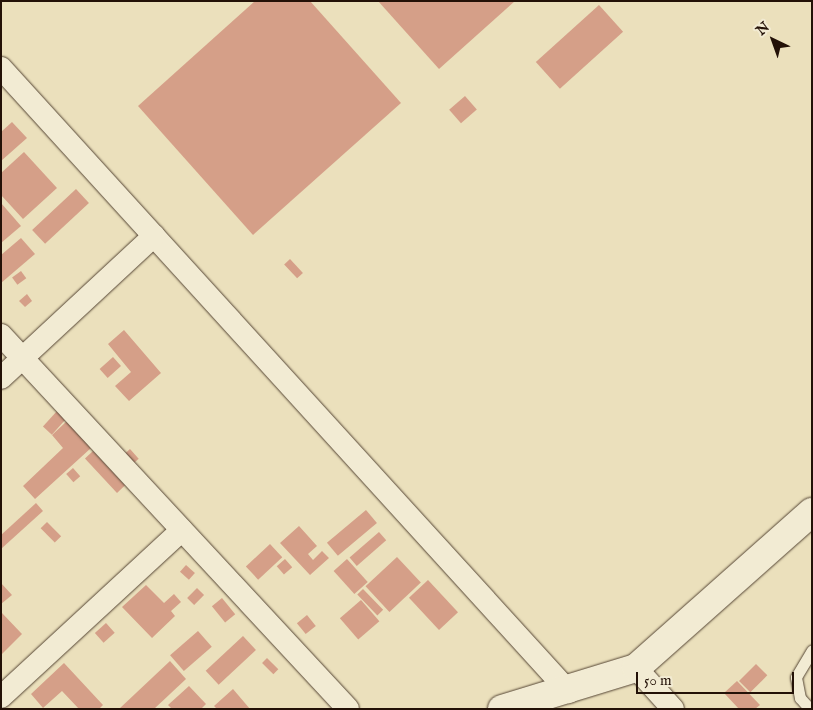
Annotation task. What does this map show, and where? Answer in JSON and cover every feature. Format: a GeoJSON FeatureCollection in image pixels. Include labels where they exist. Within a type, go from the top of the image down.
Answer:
{"type":"FeatureCollection","features":[{"type":"Feature","properties":{"kind":"street"},"geometry":{"type":"LineString","coordinates":[[1,68],[517,630],[569,692]]}},
{"type":"Feature","properties":{"kind":"street"},"geometry":{"type":"LineString","coordinates":[[1,378],[154,236]]}},
{"type":"Feature","properties":{"kind":"street"},"geometry":{"type":"LineString","coordinates":[[1,335],[348,709]]}},
{"type":"Feature","properties":{"kind":"street"},"geometry":{"type":"LineString","coordinates":[[502,709],[569,692],[636,668],[812,512]]}},
{"type":"Feature","properties":{"kind":"street"},"geometry":{"type":"LineString","coordinates":[[1,697],[182,530]]}},
{"type":"Feature","properties":{"kind":"street"},"geometry":{"type":"LineString","coordinates":[[636,668],[673,709]]}},
{"type":"Feature","properties":{"kind":"lane"},"geometry":{"type":"LineString","coordinates":[[810,709],[800,698],[796,677],[812,650]]}},
{"type":"Feature","properties":{"kind":"building"},"geometry":{"type":"Polygon","coordinates":[[[255,1],[310,1],[401,103],[253,235],[138,106],[255,1]]]}},
{"type":"Feature","properties":{"kind":"building"},"geometry":{"type":"Polygon","coordinates":[[[378,1],[515,1],[439,69],[378,1]]]}},
{"type":"Feature","properties":{"kind":"building"},"geometry":{"type":"Polygon","coordinates":[[[599,5],[623,32],[560,89],[536,62],[599,5]]]}},
{"type":"Feature","properties":{"kind":"building"},"geometry":{"type":"Polygon","coordinates":[[[465,96],[477,110],[461,123],[449,110],[465,96]]]}},
{"type":"Feature","properties":{"kind":"building"},"geometry":{"type":"Polygon","coordinates":[[[12,122],[27,138],[1,161],[1,132],[12,122]]]}},
{"type":"Feature","properties":{"kind":"building"},"geometry":{"type":"Polygon","coordinates":[[[24,152],[57,188],[23,219],[1,195],[1,173],[24,152]]]}},
{"type":"Feature","properties":{"kind":"building"},"geometry":{"type":"Polygon","coordinates":[[[76,189],[89,203],[45,244],[32,230],[76,189]]]}},
{"type":"Feature","properties":{"kind":"building"},"geometry":{"type":"Polygon","coordinates":[[[1,203],[21,226],[1,243],[1,203]]]}},
{"type":"Feature","properties":{"kind":"building"},"geometry":{"type":"Polygon","coordinates":[[[21,238],[35,254],[1,283],[1,255],[21,238]]]}},
{"type":"Feature","properties":{"kind":"building"},"geometry":{"type":"Polygon","coordinates":[[[290,259],[303,273],[297,278],[284,264],[290,259]]]}},
{"type":"Feature","properties":{"kind":"building"},"geometry":{"type":"Polygon","coordinates":[[[21,271],[26,278],[17,285],[12,277],[21,271]]]}},
{"type":"Feature","properties":{"kind":"building"},"geometry":{"type":"Polygon","coordinates":[[[27,294],[32,301],[25,307],[19,301],[27,294]]]}},
{"type":"Feature","properties":{"kind":"building"},"geometry":{"type":"Polygon","coordinates":[[[124,330],[161,373],[129,401],[115,386],[131,372],[108,344],[124,330]]]}},
{"type":"Feature","properties":{"kind":"building"},"geometry":{"type":"Polygon","coordinates":[[[113,357],[121,366],[108,378],[100,369],[113,357]]]}},
{"type":"Feature","properties":{"kind":"building"},"geometry":{"type":"Polygon","coordinates":[[[57,411],[66,419],[52,435],[43,427],[57,411]]]}},
{"type":"Feature","properties":{"kind":"building"},"geometry":{"type":"Polygon","coordinates":[[[67,421],[91,448],[35,499],[23,486],[63,448],[52,435],[67,421]]]}},
{"type":"Feature","properties":{"kind":"building"},"geometry":{"type":"Polygon","coordinates":[[[130,449],[139,459],[127,469],[118,460],[130,449]]]}},
{"type":"Feature","properties":{"kind":"building"},"geometry":{"type":"Polygon","coordinates":[[[93,451],[125,485],[117,493],[85,459],[93,451]]]}},
{"type":"Feature","properties":{"kind":"building"},"geometry":{"type":"Polygon","coordinates":[[[73,468],[80,476],[73,482],[66,474],[73,468]]]}},
{"type":"Feature","properties":{"kind":"building"},"geometry":{"type":"Polygon","coordinates":[[[36,503],[43,511],[1,549],[1,535],[36,503]]]}},
{"type":"Feature","properties":{"kind":"building"},"geometry":{"type":"Polygon","coordinates":[[[366,510],[377,523],[338,556],[327,543],[366,510]]]}},
{"type":"Feature","properties":{"kind":"building"},"geometry":{"type":"Polygon","coordinates":[[[47,522],[61,536],[55,543],[41,528],[47,522]]]}},
{"type":"Feature","properties":{"kind":"building"},"geometry":{"type":"Polygon","coordinates":[[[299,526],[317,546],[308,554],[313,560],[322,551],[329,558],[310,575],[280,543],[299,526]]]}},
{"type":"Feature","properties":{"kind":"building"},"geometry":{"type":"Polygon","coordinates":[[[379,532],[386,540],[357,566],[350,558],[379,532]]]}},
{"type":"Feature","properties":{"kind":"building"},"geometry":{"type":"Polygon","coordinates":[[[270,544],[282,557],[258,580],[246,567],[270,544]]]}},
{"type":"Feature","properties":{"kind":"building"},"geometry":{"type":"Polygon","coordinates":[[[397,557],[421,583],[389,612],[366,586],[397,557]]]}},
{"type":"Feature","properties":{"kind":"building"},"geometry":{"type":"Polygon","coordinates":[[[285,559],[292,567],[284,575],[277,566],[285,559]]]}},
{"type":"Feature","properties":{"kind":"building"},"geometry":{"type":"Polygon","coordinates":[[[347,559],[368,582],[354,594],[334,571],[347,559]]]}},
{"type":"Feature","properties":{"kind":"building"},"geometry":{"type":"Polygon","coordinates":[[[186,565],[195,573],[189,580],[180,572],[186,565]]]}},
{"type":"Feature","properties":{"kind":"building"},"geometry":{"type":"Polygon","coordinates":[[[428,580],[458,612],[439,630],[409,598],[428,580]]]}},
{"type":"Feature","properties":{"kind":"building"},"geometry":{"type":"Polygon","coordinates":[[[1,583],[12,595],[1,604],[1,583]]]}},
{"type":"Feature","properties":{"kind":"building"},"geometry":{"type":"Polygon","coordinates":[[[146,585],[164,603],[174,594],[181,602],[171,611],[175,616],[152,638],[122,607],[146,585]]]}},
{"type":"Feature","properties":{"kind":"building"},"geometry":{"type":"Polygon","coordinates":[[[197,588],[204,595],[194,605],[187,598],[197,588]]]}},
{"type":"Feature","properties":{"kind":"building"},"geometry":{"type":"Polygon","coordinates":[[[363,589],[383,610],[377,615],[357,595],[363,589]]]}},
{"type":"Feature","properties":{"kind":"building"},"geometry":{"type":"Polygon","coordinates":[[[222,598],[235,614],[225,623],[212,606],[222,598]]]}},
{"type":"Feature","properties":{"kind":"building"},"geometry":{"type":"Polygon","coordinates":[[[361,600],[379,621],[358,640],[340,618],[361,600]]]}},
{"type":"Feature","properties":{"kind":"building"},"geometry":{"type":"Polygon","coordinates":[[[1,612],[22,634],[1,655],[1,612]]]}},
{"type":"Feature","properties":{"kind":"building"},"geometry":{"type":"Polygon","coordinates":[[[307,615],[316,626],[306,634],[297,623],[307,615]]]}},
{"type":"Feature","properties":{"kind":"building"},"geometry":{"type":"Polygon","coordinates":[[[106,623],[115,633],[104,643],[95,633],[106,623]]]}},
{"type":"Feature","properties":{"kind":"building"},"geometry":{"type":"Polygon","coordinates":[[[198,631],[212,647],[184,671],[170,655],[198,631]]]}},
{"type":"Feature","properties":{"kind":"building"},"geometry":{"type":"Polygon","coordinates":[[[243,636],[256,650],[219,685],[206,671],[243,636]]]}},
{"type":"Feature","properties":{"kind":"building"},"geometry":{"type":"Polygon","coordinates":[[[267,658],[278,669],[273,674],[262,663],[267,658]]]}},
{"type":"Feature","properties":{"kind":"building"},"geometry":{"type":"Polygon","coordinates":[[[170,661],[186,679],[154,709],[119,709],[170,661]]]}},
{"type":"Feature","properties":{"kind":"building"},"geometry":{"type":"Polygon","coordinates":[[[64,663],[103,705],[99,709],[79,709],[62,691],[43,708],[31,694],[64,663]]]}},
{"type":"Feature","properties":{"kind":"building"},"geometry":{"type":"Polygon","coordinates":[[[756,664],[767,675],[750,692],[739,681],[756,664]]]}},
{"type":"Feature","properties":{"kind":"building"},"geometry":{"type":"Polygon","coordinates":[[[737,681],[760,705],[755,709],[739,709],[724,693],[737,681]]]}},
{"type":"Feature","properties":{"kind":"building"},"geometry":{"type":"Polygon","coordinates":[[[189,686],[206,704],[201,709],[172,709],[168,705],[189,686]]]}},
{"type":"Feature","properties":{"kind":"building"},"geometry":{"type":"Polygon","coordinates":[[[233,689],[250,709],[217,709],[214,706],[233,689]]]}}]}
